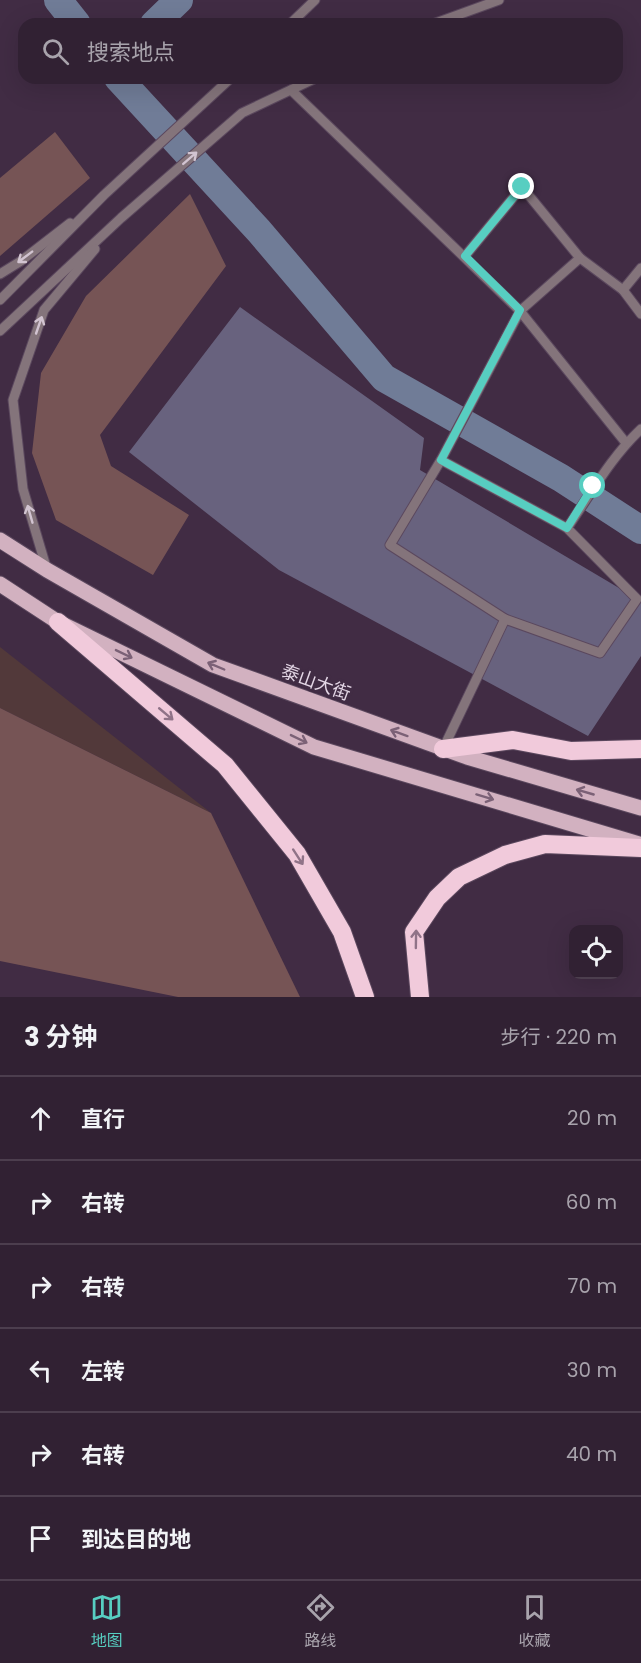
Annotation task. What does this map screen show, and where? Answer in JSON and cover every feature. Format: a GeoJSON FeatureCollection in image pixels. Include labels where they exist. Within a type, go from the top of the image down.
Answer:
{"type":"FeatureCollection","features":[{"type":"Feature","properties":{"kind":"highway"},"geometry":{"type":"LineString","coordinates":[[58,622],[225,765],[297,854],[342,932],[365,997]]}},
{"type":"Feature","properties":{"kind":"highway"},"geometry":{"type":"LineString","coordinates":[[442,749],[513,740],[571,751],[641,749]]}},
{"type":"Feature","properties":{"kind":"highway"},"geometry":{"type":"LineString","coordinates":[[420,997],[414,932],[437,898],[459,878],[505,855],[545,843],[641,846]]}},
{"type":"Feature","properties":{"kind":"main road","name":"泰山大街"},"geometry":{"type":"LineString","coordinates":[[0,540],[47,570],[213,665],[442,749],[641,808]]}},
{"type":"Feature","properties":{"kind":"main road"},"geometry":{"type":"LineString","coordinates":[[0,584],[58,622],[314,747],[641,846]]}},
{"type":"Feature","properties":{"kind":"lane"},"geometry":{"type":"LineString","coordinates":[[296,18],[315,0]]}},
{"type":"Feature","properties":{"kind":"lane"},"geometry":{"type":"LineString","coordinates":[[450,18],[499,0]]}},
{"type":"Feature","properties":{"kind":"lane"},"geometry":{"type":"LineString","coordinates":[[0,300],[104,195],[224,84]]}},
{"type":"Feature","properties":{"kind":"lane"},"geometry":{"type":"LineString","coordinates":[[0,331],[121,218],[236,117],[304,84]]}},
{"type":"Feature","properties":{"kind":"lane"},"geometry":{"type":"LineString","coordinates":[[291,90],[520,310],[626,443]]}},
{"type":"Feature","properties":{"kind":"lane"},"geometry":{"type":"LineString","coordinates":[[465,256],[522,187],[580,258],[622,290],[641,314]]}},
{"type":"Feature","properties":{"kind":"lane"},"geometry":{"type":"LineString","coordinates":[[0,274],[21,261],[104,195]]}},
{"type":"Feature","properties":{"kind":"lane"},"geometry":{"type":"LineString","coordinates":[[47,570],[23,489],[14,400],[44,310],[121,218]]}},
{"type":"Feature","properties":{"kind":"lane"},"geometry":{"type":"LineString","coordinates":[[441,460],[567,528],[637,599],[600,653],[505,619],[390,545],[441,460],[520,310],[580,258]]}},
{"type":"Feature","properties":{"kind":"lane"},"geometry":{"type":"LineString","coordinates":[[622,290],[641,268]]}},
{"type":"Feature","properties":{"kind":"lane"},"geometry":{"type":"LineString","coordinates":[[567,528],[593,486],[626,443],[641,429]]}},
{"type":"Feature","properties":{"kind":"lane"},"geometry":{"type":"LineString","coordinates":[[442,749],[505,619]]}},
{"type":"Feature","properties":{"kind":"shaded area"},"geometry":{"type":"Polygon","coordinates":[[[55,132],[90,178],[0,256],[0,178],[55,132]]]}},
{"type":"Feature","properties":{"kind":"shaded area"},"geometry":{"type":"Polygon","coordinates":[[[190,194],[226,266],[100,435],[111,466],[189,515],[153,575],[56,520],[32,453],[41,373],[86,296],[190,194]]]}},
{"type":"Feature","properties":{"kind":"shaded area"},"geometry":{"type":"Polygon","coordinates":[[[0,647],[211,813],[0,708],[0,647]]]}},
{"type":"Feature","properties":{"kind":"shaded area"},"geometry":{"type":"Polygon","coordinates":[[[0,708],[211,813],[300,997],[178,997],[0,961],[0,708]]]}},
{"type":"Feature","properties":{"kind":"building"},"geometry":{"type":"Polygon","coordinates":[[[240,307],[424,438],[420,470],[641,601],[641,656],[588,736],[279,570],[129,452],[240,307]]]}},
{"type":"Feature","properties":{"kind":"waterway"},"geometry":{"type":"LineString","coordinates":[[58,0],[72,18]]}},
{"type":"Feature","properties":{"kind":"waterway"},"geometry":{"type":"LineString","coordinates":[[160,18],[179,0]]}},
{"type":"Feature","properties":{"kind":"waterway"},"geometry":{"type":"LineString","coordinates":[[124,84],[259,231],[384,378],[561,478],[641,530]]}},
{"type":"Feature","properties":{"kind":"route"},"geometry":{"type":"LineString","coordinates":[[522,187],[465,256],[520,310],[441,460],[567,528],[593,486]]}}]}
